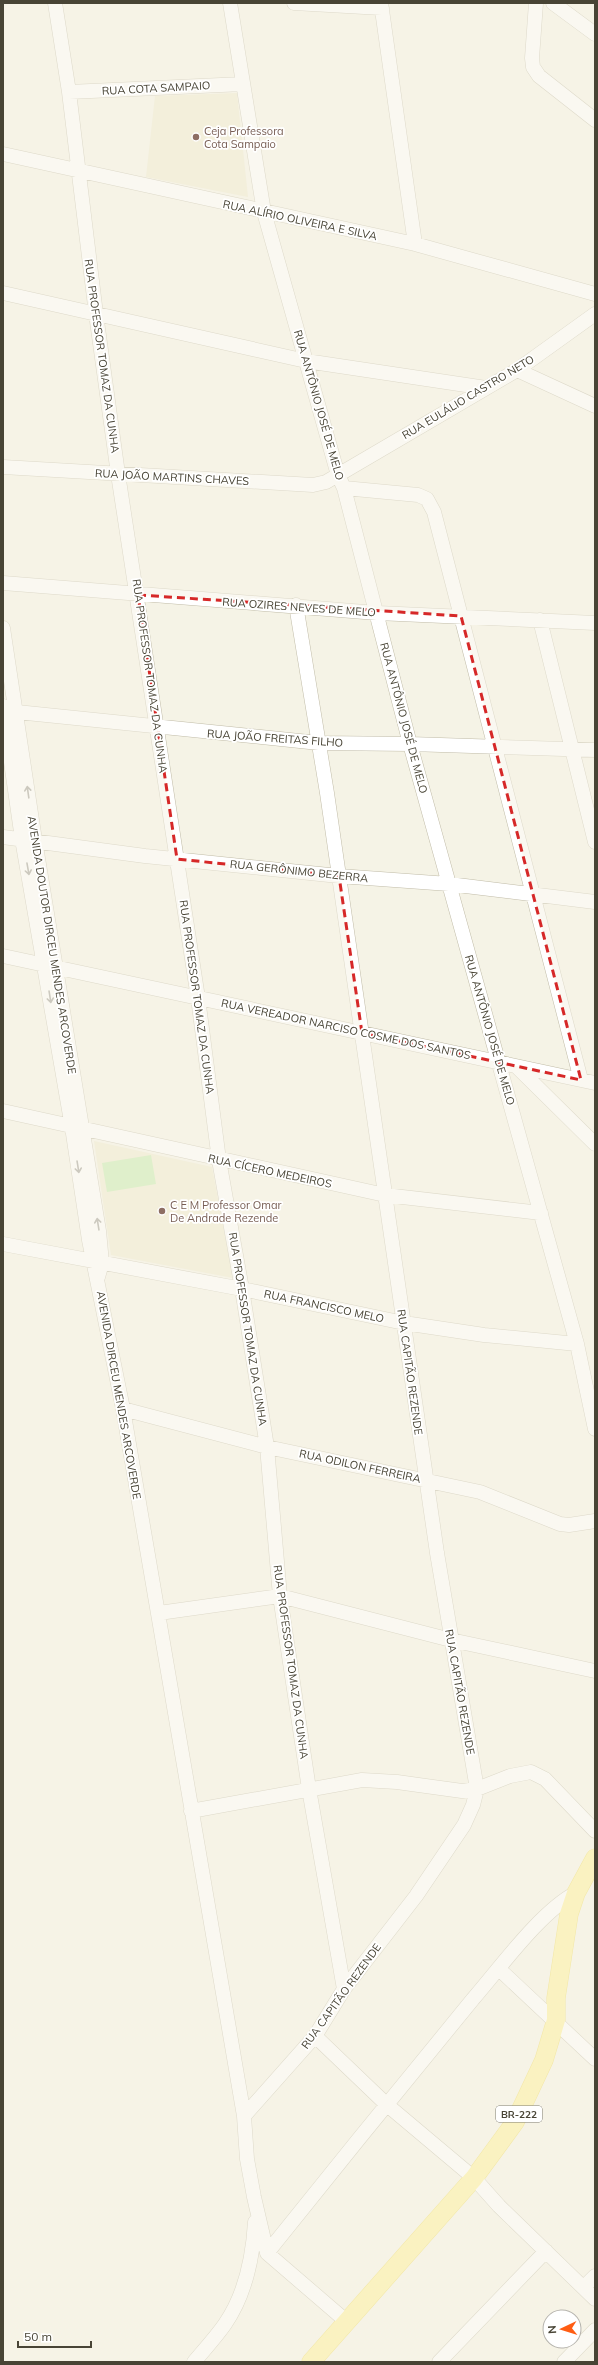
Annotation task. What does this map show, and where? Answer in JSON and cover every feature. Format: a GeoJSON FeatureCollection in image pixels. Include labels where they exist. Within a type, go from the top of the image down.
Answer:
{"type":"FeatureCollection","features":[{"type":"Feature","properties":{"kind":"main road","name":"BR-222"},"geometry":{"type":"LineString","coordinates":[[315,2360],[346,2321],[474,2178],[515,2122],[544,2060],[556,2020],[556,1998],[569,1914],[576,1894],[595,1858]]}},
{"type":"Feature","properties":{"kind":"street","name":"RUA PROFESSOR TOMAZ DA CUNHA"},"geometry":{"type":"LineString","coordinates":[[55,3],[69,92],[96,314],[118,474],[138,595],[198,998],[219,1160],[242,1289],[267,1447],[280,1596],[309,1789],[344,1990]]}},
{"type":"Feature","properties":{"kind":"street","name":"RUA ANTÔNIO JOSÉ DE MELO"},"geometry":{"type":"LineString","coordinates":[[230,3],[264,212],[338,474],[344,488],[410,744],[577,1344],[595,1426]]}},
{"type":"Feature","properties":{"kind":"street"},"geometry":{"type":"LineString","coordinates":[[294,3],[382,5],[415,244]]}},
{"type":"Feature","properties":{"kind":"street"},"geometry":{"type":"LineString","coordinates":[[536,3],[533,67],[539,76],[595,120]]}},
{"type":"Feature","properties":{"kind":"street"},"geometry":{"type":"LineString","coordinates":[[553,3],[595,34]]}},
{"type":"Feature","properties":{"kind":"street","name":"RUA COTA SAMPAIO"},"geometry":{"type":"LineString","coordinates":[[69,92],[243,84]]}},
{"type":"Feature","properties":{"kind":"street","name":"RUA ALÍRIO OLIVEIRA E SILVA"},"geometry":{"type":"LineString","coordinates":[[3,154],[415,244],[595,294]]}},
{"type":"Feature","properties":{"kind":"street"},"geometry":{"type":"LineString","coordinates":[[3,293],[306,361],[486,388]]}},
{"type":"Feature","properties":{"kind":"street","name":"RUA EULÁLIO CASTRO NETO"},"geometry":{"type":"LineString","coordinates":[[338,474],[517,370],[595,314]]}},
{"type":"Feature","properties":{"kind":"street"},"geometry":{"type":"LineString","coordinates":[[517,370],[595,406]]}},
{"type":"Feature","properties":{"kind":"street","name":"RUA JOÃO MARTINS CHAVES"},"geometry":{"type":"LineString","coordinates":[[3,467],[313,485],[326,482],[338,474]]}},
{"type":"Feature","properties":{"kind":"street"},"geometry":{"type":"LineString","coordinates":[[344,488],[410,493],[424,497],[434,512],[496,746],[532,895],[581,1080]]}},
{"type":"Feature","properties":{"kind":"street","name":"RUA OZIRES NEVES DE MELO"},"geometry":{"type":"LineString","coordinates":[[3,583],[138,595],[296,605],[377,613],[595,623]]}},
{"type":"Feature","properties":{"kind":"street","name":"RUA CAPITÃO REZENDE"},"geometry":{"type":"LineString","coordinates":[[244,2116],[315,2036],[344,1990],[416,1896],[449,1848],[471,1812],[476,1789],[426,1480],[339,876],[296,605]]}},
{"type":"Feature","properties":{"kind":"street"},"geometry":{"type":"LineString","coordinates":[[540,620],[571,751],[595,842]]}},
{"type":"Feature","properties":{"kind":"street","name":"AVENIDA DOUTOR DIRCEU MENDES ARCOVERDE"},"geometry":{"type":"LineString","coordinates":[[3,628],[7,710],[77,1128],[99,1231],[98,1262]]}},
{"type":"Feature","properties":{"kind":"street","name":"RUA JOÃO FREITAS FILHO"},"geometry":{"type":"LineString","coordinates":[[7,710],[157,728],[319,743],[496,746],[571,751],[595,750]]}},
{"type":"Feature","properties":{"kind":"street","name":"RUA GERÔNIMO BEZERRA"},"geometry":{"type":"LineString","coordinates":[[3,837],[29,839],[177,859],[339,876],[449,884],[595,902]]}},
{"type":"Feature","properties":{"kind":"street","name":"RUA VEREADOR NARCISO COSME DOS SANTOS"},"geometry":{"type":"LineString","coordinates":[[3,956],[595,1083]]}},
{"type":"Feature","properties":{"kind":"street"},"geometry":{"type":"LineString","coordinates":[[517,1067],[595,1144]]}},
{"type":"Feature","properties":{"kind":"street","name":"RUA CÍCERO MEDEIROS"},"geometry":{"type":"LineString","coordinates":[[3,1111],[386,1196],[541,1213]]}},
{"type":"Feature","properties":{"kind":"street","name":"RUA FRANCISCO MELO"},"geometry":{"type":"LineString","coordinates":[[3,1244],[242,1289],[404,1323],[484,1335],[577,1344]]}},
{"type":"Feature","properties":{"kind":"street","name":"AVENIDA DIRCEU MENDES ARCOVERDE"},"geometry":{"type":"LineString","coordinates":[[98,1262],[98,1278],[159,1613],[191,1811],[244,2116],[247,2159],[256,2208]]}},
{"type":"Feature","properties":{"kind":"street"},"geometry":{"type":"LineString","coordinates":[[585,1378],[595,1388]]}},
{"type":"Feature","properties":{"kind":"street","name":"RUA ODILON FERREIRA"},"geometry":{"type":"LineString","coordinates":[[123,1409],[267,1447],[426,1480],[504,1500],[560,1524],[569,1525],[595,1521]]}},
{"type":"Feature","properties":{"kind":"street"},"geometry":{"type":"LineString","coordinates":[[159,1613],[280,1596],[451,1640],[595,1671]]}},
{"type":"Feature","properties":{"kind":"street"},"geometry":{"type":"LineString","coordinates":[[191,1811],[362,1780],[377,1780],[452,1791],[476,1789],[526,1772],[545,1779],[595,1832]]}},
{"type":"Feature","properties":{"kind":"street"},"geometry":{"type":"LineString","coordinates":[[268,2253],[386,2104],[499,1969],[548,1913],[576,1894]]}},
{"type":"Feature","properties":{"kind":"street"},"geometry":{"type":"LineString","coordinates":[[499,1969],[556,2020],[595,2058]]}},
{"type":"Feature","properties":{"kind":"street"},"geometry":{"type":"LineString","coordinates":[[315,2036],[386,2104],[474,2178],[499,2206],[595,2299]]}},
{"type":"Feature","properties":{"kind":"street"},"geometry":{"type":"LineString","coordinates":[[256,2208],[268,2253],[346,2321]]}},
{"type":"Feature","properties":{"kind":"street"},"geometry":{"type":"LineString","coordinates":[[194,2362],[226,2324],[239,2295],[253,2252],[256,2208]]}},
{"type":"Feature","properties":{"kind":"street"},"geometry":{"type":"LineString","coordinates":[[439,2362],[546,2251]]}},
{"type":"Feature","properties":{"kind":"street"},"geometry":{"type":"LineString","coordinates":[[584,2287],[595,2276]]}},
{"type":"Feature","properties":{"kind":"street"},"geometry":{"type":"LineString","coordinates":[[564,2362],[595,2330]]}},
{"type":"Feature","properties":{"kind":"highlighted area"},"geometry":{"type":"Polygon","coordinates":[[[138,595],[461,616],[581,1080],[362,1033],[339,876],[177,859],[138,595]]]}},
{"type":"Feature","properties":{"kind":"shaded area","name":"Ceja Professora Cota Sampaio"},"geometry":{"type":"Polygon","coordinates":[[[237,93],[248,197],[146,177],[155,96],[237,93]]]}},
{"type":"Feature","properties":{"kind":"shaded area","name":"C E M Professor Omar De Andrade Rezende"},"geometry":{"type":"Polygon","coordinates":[[[94,1141],[212,1167],[233,1278],[111,1255],[94,1141]]]}},
{"type":"Feature","properties":{"kind":"green space"},"geometry":{"type":"Polygon","coordinates":[[[151,1155],[156,1184],[107,1192],[102,1163],[151,1155]]]}},
{"type":"Feature","properties":{"kind":"place","name":"Ceja Professora Cota Sampaio"},"geometry":{"type":"Point","coordinates":[196,137]}},
{"type":"Feature","properties":{"kind":"place","name":"C E M Professor Omar De Andrade Rezende"},"geometry":{"type":"Point","coordinates":[162,1211]}}]}
